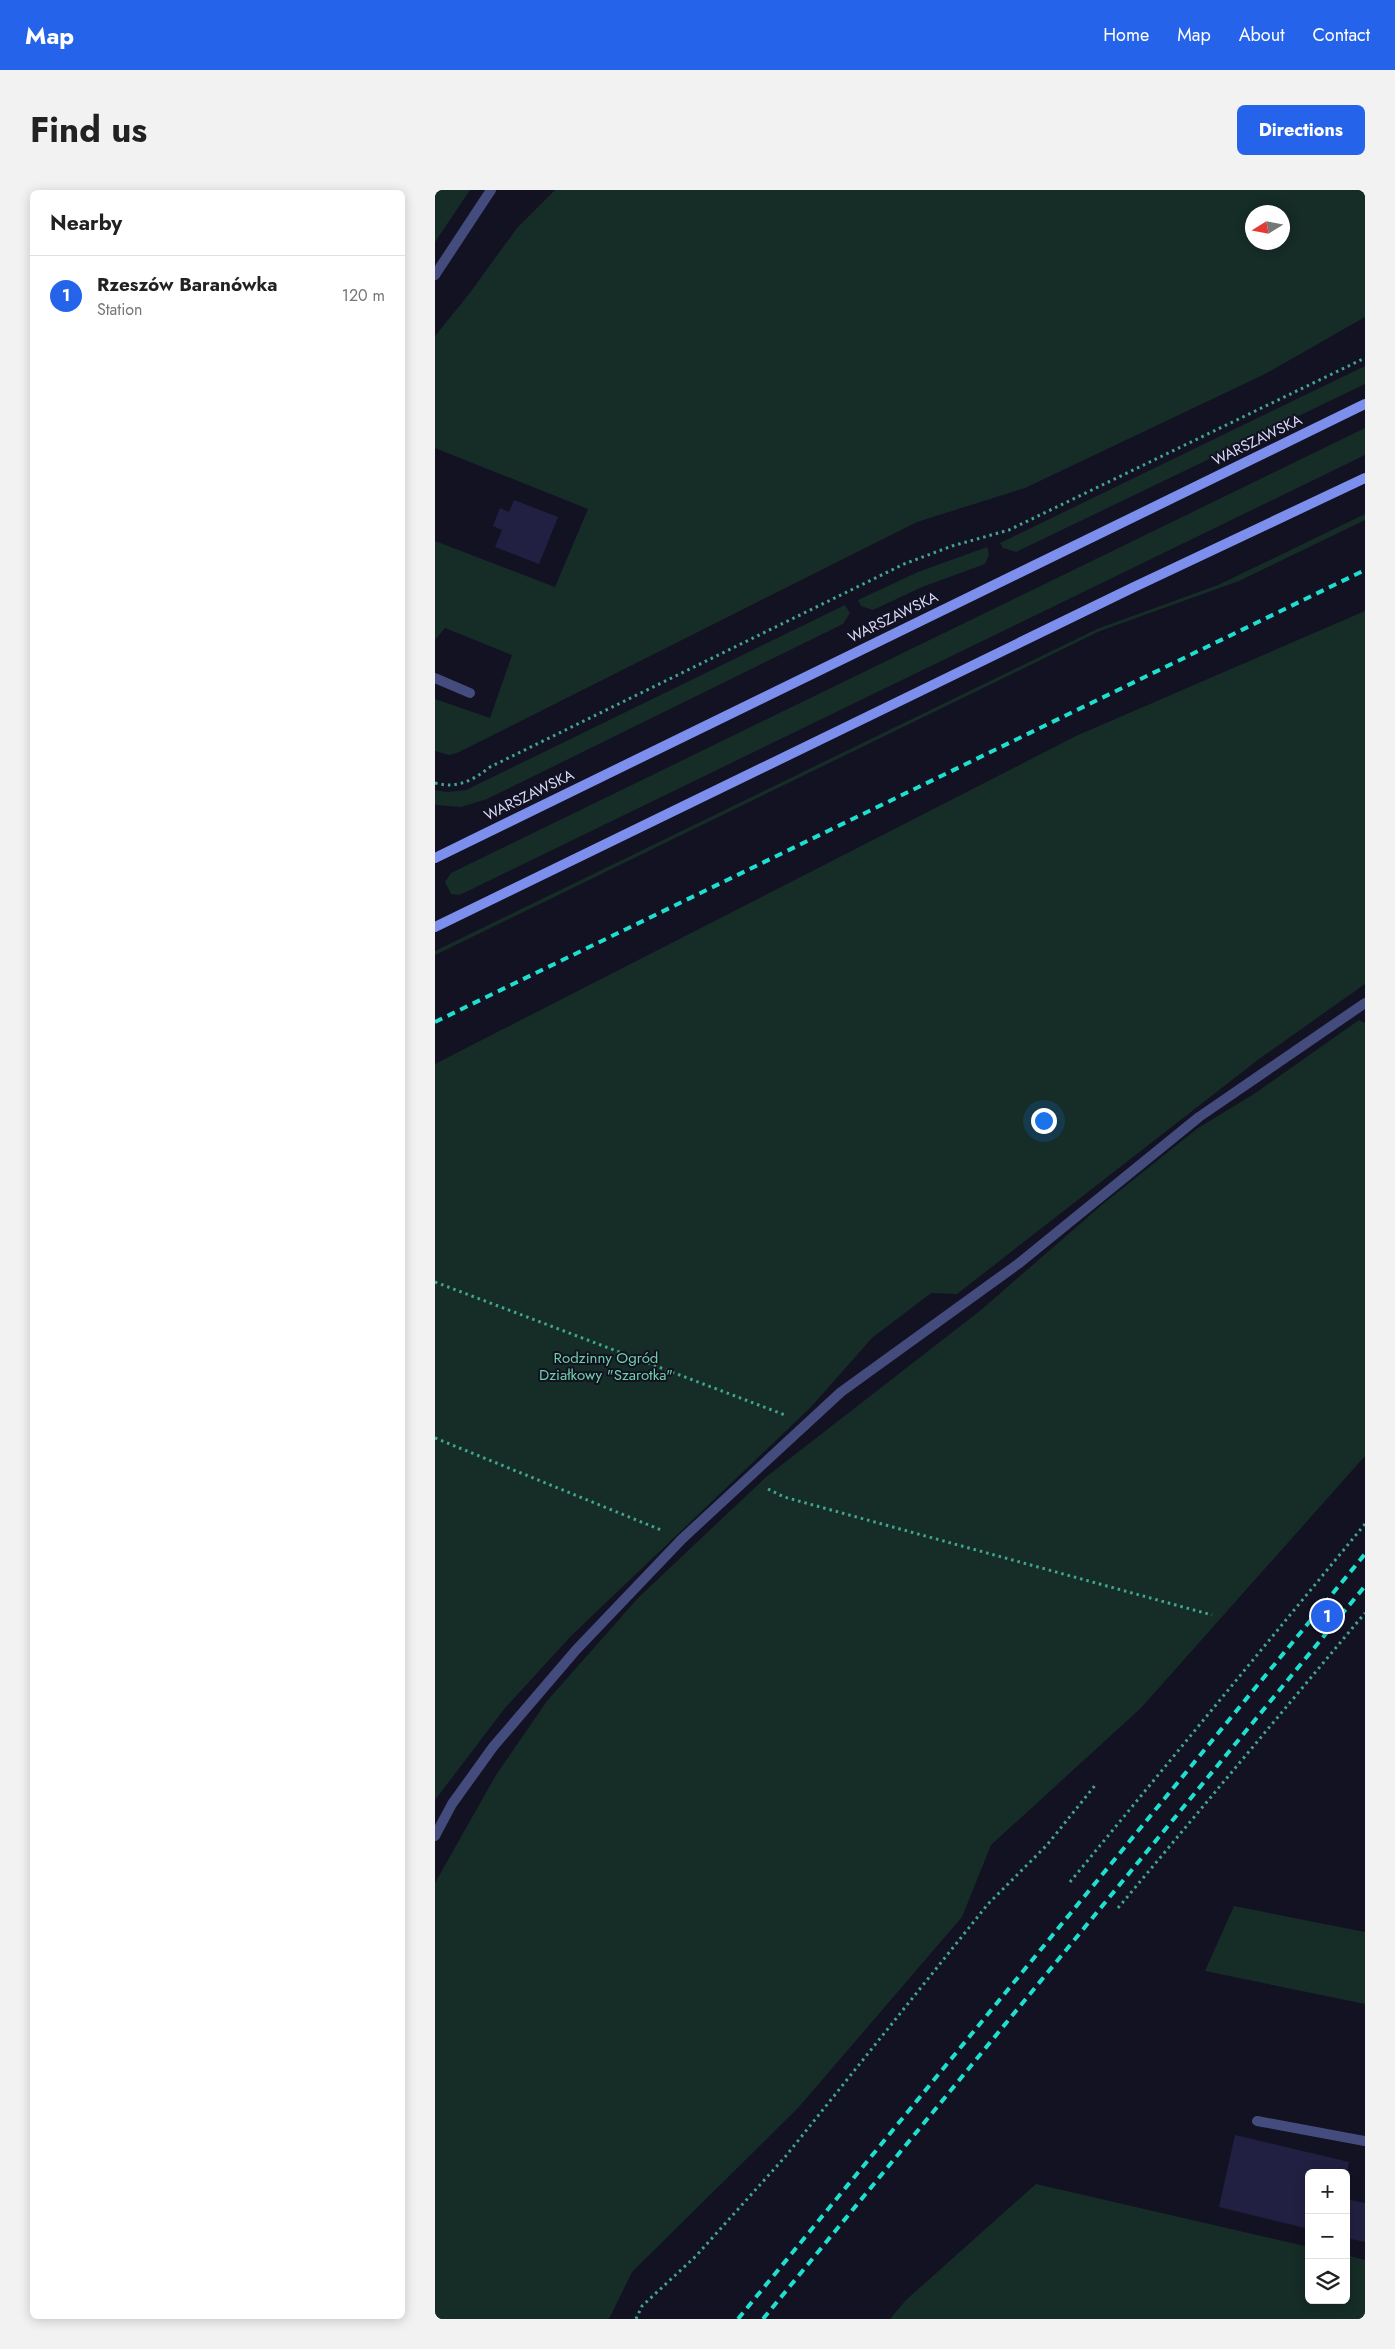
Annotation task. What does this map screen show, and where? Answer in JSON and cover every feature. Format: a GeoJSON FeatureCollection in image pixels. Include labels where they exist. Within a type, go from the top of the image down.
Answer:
{"type":"FeatureCollection","features":[{"type":"Feature","properties":{"kind":"main road","name":"WARSZAWSKA"},"geometry":{"type":"LineString","coordinates":[[435,858],[1365,404]]}},
{"type":"Feature","properties":{"kind":"main road"},"geometry":{"type":"LineString","coordinates":[[435,927],[1123,592],[1365,478]]}},
{"type":"Feature","properties":{"kind":"lane"},"geometry":{"type":"LineString","coordinates":[[435,275],[491,190]]}},
{"type":"Feature","properties":{"kind":"lane"},"geometry":{"type":"LineString","coordinates":[[435,678],[471,693]]}},
{"type":"Feature","properties":{"kind":"lane"},"geometry":{"type":"LineString","coordinates":[[435,1836],[452,1804],[493,1748],[576,1650],[682,1539],[841,1392],[1062,1230],[1124,1176],[1199,1117],[1365,1003]]}},
{"type":"Feature","properties":{"kind":"lane"},"geometry":{"type":"LineString","coordinates":[[1257,2122],[1365,2141]]}},
{"type":"Feature","properties":{"kind":"path"},"geometry":{"type":"LineString","coordinates":[[435,783],[448,785],[472,780],[490,767],[904,564],[952,546],[1009,530],[1365,358]]}},
{"type":"Feature","properties":{"kind":"path"},"geometry":{"type":"LineString","coordinates":[[435,1282],[807,1423]]}},
{"type":"Feature","properties":{"kind":"path"},"geometry":{"type":"LineString","coordinates":[[435,1438],[682,1539]]}},
{"type":"Feature","properties":{"kind":"path"},"geometry":{"type":"LineString","coordinates":[[748,1478],[784,1497],[1212,1615]]}},
{"type":"Feature","properties":{"kind":"path"},"geometry":{"type":"LineString","coordinates":[[1070,1882],[1365,1524]]}},
{"type":"Feature","properties":{"kind":"path"},"geometry":{"type":"LineString","coordinates":[[1118,1908],[1365,1613]]}},
{"type":"Feature","properties":{"kind":"path"},"geometry":{"type":"LineString","coordinates":[[636,2319],[642,2306],[696,2256],[785,2157],[988,1904],[1047,1845],[1097,1783]]}},
{"type":"Feature","properties":{"kind":"green space"},"geometry":{"type":"Polygon","coordinates":[[[435,190],[470,190],[435,242],[435,190]]]}},
{"type":"Feature","properties":{"kind":"green space"},"geometry":{"type":"Polygon","coordinates":[[[555,190],[1365,190],[1365,317],[1265,374],[1025,488],[917,522],[457,753],[449,755],[435,751],[435,699],[490,718],[512,655],[445,628],[435,640],[435,541],[555,587],[588,509],[435,448],[435,336],[469,294],[517,228],[555,190]]]}},
{"type":"Feature","properties":{"kind":"green space"},"geometry":{"type":"Polygon","coordinates":[[[1365,366],[1365,384],[1016,552],[1003,548],[1000,543],[1365,366]]]}},
{"type":"Feature","properties":{"kind":"green space"},"geometry":{"type":"Polygon","coordinates":[[[1365,428],[1365,455],[468,891],[459,895],[451,894],[445,882],[451,873],[1365,428]]]}},
{"type":"Feature","properties":{"kind":"green space"},"geometry":{"type":"Polygon","coordinates":[[[1365,514],[1365,520],[1239,581],[1100,631],[435,955],[435,951],[1097,629],[1218,585],[1365,514]]]}},
{"type":"Feature","properties":{"kind":"green space"},"geometry":{"type":"Polygon","coordinates":[[[987,547],[989,554],[985,564],[922,587],[873,610],[861,606],[858,600],[918,572],[987,547]]]}},
{"type":"Feature","properties":{"kind":"green space"},"geometry":{"type":"Polygon","coordinates":[[[845,605],[850,613],[843,624],[487,799],[461,807],[435,805],[435,790],[447,792],[466,790],[845,605]]]}},
{"type":"Feature","properties":{"kind":"green space","name":"Rodzinny Ogród Działkowy \"Szarotka\""},"geometry":{"type":"Polygon","coordinates":[[[1365,611],[1365,984],[1259,1059],[957,1294],[931,1293],[872,1338],[811,1407],[571,1636],[505,1708],[435,1800],[435,1064],[1076,736],[1365,611]]]}},
{"type":"Feature","properties":{"kind":"green space"},"geometry":{"type":"Polygon","coordinates":[[[1359,1020],[1365,1023],[1365,1456],[1141,1708],[991,1845],[962,1917],[798,2108],[632,2272],[609,2319],[435,2319],[435,1883],[496,1775],[547,1701],[638,1598],[766,1477],[981,1310],[1104,1203],[1198,1128],[1254,1094],[1359,1020]]]}},
{"type":"Feature","properties":{"kind":"green space"},"geometry":{"type":"Polygon","coordinates":[[[1234,1906],[1365,1932],[1365,2004],[1205,1971],[1234,1906]]]}},
{"type":"Feature","properties":{"kind":"green space"},"geometry":{"type":"Polygon","coordinates":[[[1036,2184],[1305,2246],[1305,2304],[1350,2304],[1350,2256],[1365,2260],[1365,2319],[890,2319],[906,2300],[1036,2184]]]}},
{"type":"Feature","properties":{"kind":"building"},"geometry":{"type":"Polygon","coordinates":[[[514,500],[558,517],[539,564],[495,547],[502,530],[493,526],[500,508],[509,512],[514,500]]]}},
{"type":"Feature","properties":{"kind":"building"},"geometry":{"type":"Polygon","coordinates":[[[1235,2135],[1349,2162],[1348,2169],[1305,2169],[1305,2228],[1219,2207],[1235,2135]]]}},
{"type":"Feature","properties":{"kind":"building"},"geometry":{"type":"Polygon","coordinates":[[[1350,2200],[1365,2203],[1365,2242],[1350,2239],[1350,2200]]]}},
{"type":"Feature","properties":{"kind":"railway"},"geometry":{"type":"LineString","coordinates":[[435,1022],[1365,570]]}},
{"type":"Feature","properties":{"kind":"railway"},"geometry":{"type":"LineString","coordinates":[[738,2319],[1365,1554]]}},
{"type":"Feature","properties":{"kind":"railway"},"geometry":{"type":"LineString","coordinates":[[763,2319],[1365,1586]]}},
{"type":"Feature","properties":{"kind":"place","name":"Rzeszów Baranówka"},"geometry":{"type":"Point","coordinates":[1327,1616]}}]}
